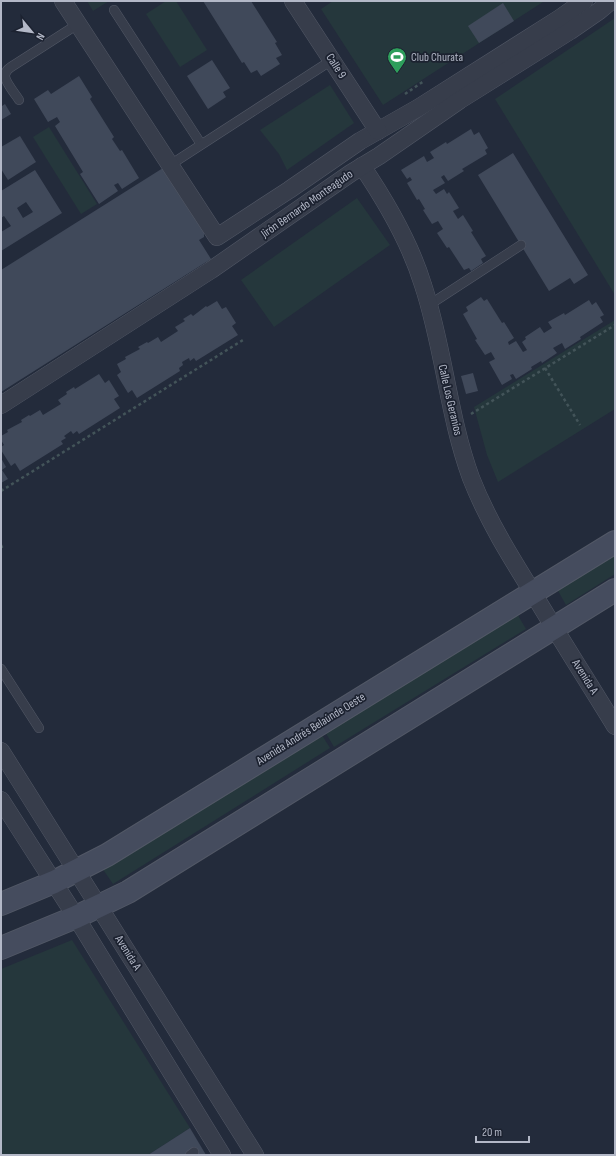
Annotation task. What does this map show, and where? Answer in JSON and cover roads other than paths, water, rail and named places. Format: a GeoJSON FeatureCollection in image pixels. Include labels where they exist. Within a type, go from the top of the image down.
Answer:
{"type":"FeatureCollection","features":[{"type":"Feature","properties":{"kind":"street"},"geometry":{"type":"LineString","coordinates":[[63,1],[170,165]]}},
{"type":"Feature","properties":{"kind":"street","name":"Jirón Bernardo Monteagudo"},"geometry":{"type":"LineString","coordinates":[[170,165],[217,237],[360,141],[418,108],[560,18],[584,1]]}},
{"type":"Feature","properties":{"kind":"street","name":"Jirón Bernardo Monteagudo"},"geometry":{"type":"LineString","coordinates":[[1,405],[211,270],[460,100],[570,31],[611,1]]}},
{"type":"Feature","properties":{"kind":"street","name":"Calle 9"},"geometry":{"type":"LineString","coordinates":[[296,2],[378,131]]}},
{"type":"Feature","properties":{"kind":"street","name":"Calle Los Geranios"},"geometry":{"type":"LineString","coordinates":[[362,166],[379,190],[404,236],[415,262],[429,305],[454,424],[471,478],[484,509],[554,628]]}},
{"type":"Feature","properties":{"kind":"street","name":"Avenida Andrés Belaúnde Oeste"},"geometry":{"type":"LineString","coordinates":[[1,904],[54,882],[113,851],[615,542]]}},
{"type":"Feature","properties":{"kind":"street"},"geometry":{"type":"LineString","coordinates":[[1,948],[76,917],[128,892],[615,590]]}},
{"type":"Feature","properties":{"kind":"street","name":"Avenida A"},"geometry":{"type":"LineString","coordinates":[[554,628],[615,726]]}},
{"type":"Feature","properties":{"kind":"street","name":"Avenida A"},"geometry":{"type":"LineString","coordinates":[[1,751],[255,1155]]}},
{"type":"Feature","properties":{"kind":"street"},"geometry":{"type":"LineString","coordinates":[[1,800],[76,917],[222,1155]]}},
{"type":"Feature","properties":{"kind":"lane"},"geometry":{"type":"LineString","coordinates":[[114,10],[202,144]]}},
{"type":"Feature","properties":{"kind":"lane"},"geometry":{"type":"LineString","coordinates":[[19,100],[5,76],[10,67],[78,24]]}},
{"type":"Feature","properties":{"kind":"lane"},"geometry":{"type":"LineString","coordinates":[[170,165],[332,60]]}},
{"type":"Feature","properties":{"kind":"lane"},"geometry":{"type":"LineString","coordinates":[[429,305],[521,245]]}},
{"type":"Feature","properties":{"kind":"lane"},"geometry":{"type":"LineString","coordinates":[[1,669],[39,728]]}},
{"type":"Feature","properties":{"kind":"place","name":"Club Churata"},"geometry":{"type":"Point","coordinates":[397,74]}}]}
